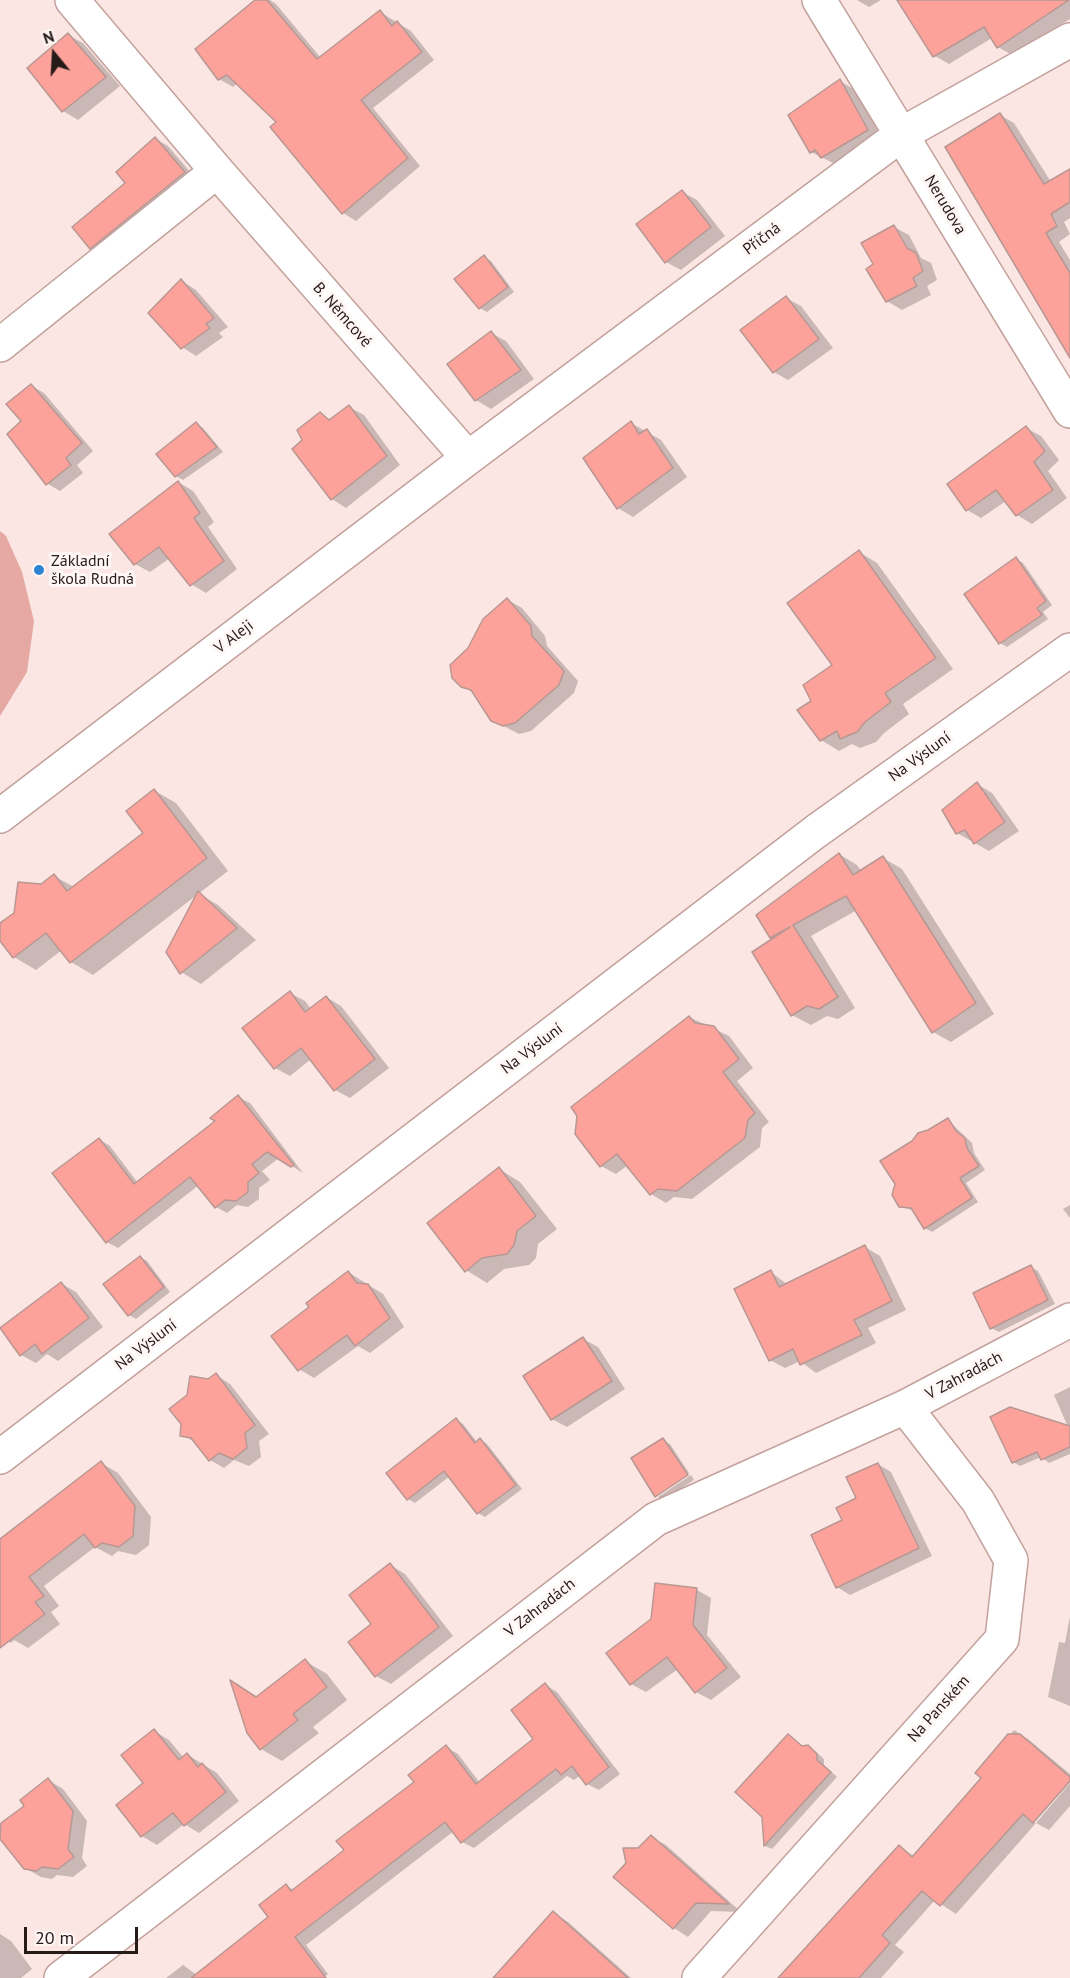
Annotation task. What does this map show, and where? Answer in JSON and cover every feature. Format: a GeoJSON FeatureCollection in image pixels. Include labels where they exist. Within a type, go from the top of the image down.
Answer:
{"type":"FeatureCollection","features":[{"type":"Feature","properties":{"kind":"street","name":"B. Němcové"},"geometry":{"type":"LineString","coordinates":[[72,0],[217,171],[468,458]]}},
{"type":"Feature","properties":{"kind":"street","name":"Nerudova"},"geometry":{"type":"LineString","coordinates":[[819,0],[1070,411]]}},
{"type":"Feature","properties":{"kind":"street","name":"Příčná"},"geometry":{"type":"LineString","coordinates":[[468,458],[902,134],[1070,40]]}},
{"type":"Feature","properties":{"kind":"street"},"geometry":{"type":"LineString","coordinates":[[0,345],[217,171]]}},
{"type":"Feature","properties":{"kind":"street","name":"V Aleji"},"geometry":{"type":"LineString","coordinates":[[0,816],[468,458]]}},
{"type":"Feature","properties":{"kind":"street","name":"Na Výsluní"},"geometry":{"type":"LineString","coordinates":[[0,1457],[806,840],[1070,650]]}},
{"type":"Feature","properties":{"kind":"street","name":"V Zahradách"},"geometry":{"type":"LineString","coordinates":[[61,1978],[656,1519],[905,1407],[1070,1320]]}},
{"type":"Feature","properties":{"kind":"street","name":"Na Panském"},"geometry":{"type":"LineString","coordinates":[[699,1978],[1002,1639],[1011,1560],[978,1501],[905,1407]]}},
{"type":"Feature","properties":{"kind":"shaded area"},"geometry":{"type":"Polygon","coordinates":[[[0,531],[6,536],[22,572],[34,621],[27,672],[0,716],[0,531]]]}},
{"type":"Feature","properties":{"kind":"building"},"geometry":{"type":"Polygon","coordinates":[[[255,0],[267,0],[317,59],[380,10],[392,26],[397,21],[422,52],[361,100],[408,158],[342,214],[270,127],[276,122],[227,75],[218,80],[195,49],[255,0]]]}},
{"type":"Feature","properties":{"kind":"building"},"geometry":{"type":"Polygon","coordinates":[[[897,0],[1069,0],[997,48],[984,27],[933,57],[897,0]]]}},
{"type":"Feature","properties":{"kind":"building"},"geometry":{"type":"Polygon","coordinates":[[[68,33],[106,77],[62,112],[27,68],[68,33]]]}},
{"type":"Feature","properties":{"kind":"building"},"geometry":{"type":"Polygon","coordinates":[[[840,79],[868,130],[821,158],[815,150],[810,153],[788,115],[840,79]]]}},
{"type":"Feature","properties":{"kind":"building"},"geometry":{"type":"Polygon","coordinates":[[[1000,113],[1044,184],[1070,169],[1070,202],[1051,214],[1057,226],[1046,233],[1070,273],[1070,358],[945,147],[1000,113]]]}},
{"type":"Feature","properties":{"kind":"building"},"geometry":{"type":"Polygon","coordinates":[[[155,137],[185,172],[90,249],[72,227],[125,183],[116,172],[155,137]]]}},
{"type":"Feature","properties":{"kind":"building"},"geometry":{"type":"Polygon","coordinates":[[[682,190],[711,227],[665,263],[636,224],[682,190]]]}},
{"type":"Feature","properties":{"kind":"building"},"geometry":{"type":"Polygon","coordinates":[[[894,225],[907,248],[916,253],[923,271],[913,278],[917,286],[886,302],[866,269],[873,264],[861,243],[894,225]]]}},
{"type":"Feature","properties":{"kind":"building"},"geometry":{"type":"Polygon","coordinates":[[[484,255],[508,287],[479,309],[454,279],[484,255]]]}},
{"type":"Feature","properties":{"kind":"building"},"geometry":{"type":"Polygon","coordinates":[[[181,279],[214,318],[206,324],[210,328],[181,349],[148,313],[181,279]]]}},
{"type":"Feature","properties":{"kind":"building"},"geometry":{"type":"Polygon","coordinates":[[[786,296],[819,339],[773,373],[740,330],[786,296]]]}},
{"type":"Feature","properties":{"kind":"building"},"geometry":{"type":"Polygon","coordinates":[[[491,331],[521,370],[475,401],[447,364],[491,331]]]}},
{"type":"Feature","properties":{"kind":"building"},"geometry":{"type":"Polygon","coordinates":[[[31,384],[82,443],[66,458],[71,465],[46,485],[7,434],[21,421],[6,404],[31,384]]]}},
{"type":"Feature","properties":{"kind":"building"},"geometry":{"type":"Polygon","coordinates":[[[349,405],[387,456],[331,500],[292,449],[302,440],[297,430],[320,412],[329,420],[349,405]]]}},
{"type":"Feature","properties":{"kind":"building"},"geometry":{"type":"Polygon","coordinates":[[[631,421],[639,434],[647,429],[673,468],[617,509],[583,458],[631,421]]]}},
{"type":"Feature","properties":{"kind":"building"},"geometry":{"type":"Polygon","coordinates":[[[196,422],[217,447],[175,477],[156,454],[196,422]]]}},
{"type":"Feature","properties":{"kind":"building"},"geometry":{"type":"Polygon","coordinates":[[[1026,426],[1045,451],[1034,462],[1053,490],[1016,516],[996,490],[966,511],[947,484],[1026,426]]]}},
{"type":"Feature","properties":{"kind":"building"},"geometry":{"type":"Polygon","coordinates":[[[178,481],[200,513],[194,518],[224,561],[190,586],[159,547],[134,565],[109,534],[178,481]]]}},
{"type":"Feature","properties":{"kind":"building"},"geometry":{"type":"Polygon","coordinates":[[[859,550],[936,658],[885,693],[891,702],[865,722],[857,732],[840,739],[837,731],[820,741],[797,710],[811,701],[803,685],[832,665],[787,603],[859,550]]]}},
{"type":"Feature","properties":{"kind":"building"},"geometry":{"type":"Polygon","coordinates":[[[1016,557],[1046,601],[1037,608],[1042,615],[999,644],[964,594],[1016,557]]]}},
{"type":"Feature","properties":{"kind":"building"},"geometry":{"type":"Polygon","coordinates":[[[507,598],[531,626],[532,636],[564,671],[559,685],[515,723],[503,726],[491,721],[471,690],[461,687],[452,678],[450,665],[468,648],[483,619],[507,598]]]}},
{"type":"Feature","properties":{"kind":"building"},"geometry":{"type":"Polygon","coordinates":[[[977,782],[1005,822],[974,844],[965,830],[956,834],[942,810],[977,782]]]}},
{"type":"Feature","properties":{"kind":"building"},"geometry":{"type":"Polygon","coordinates":[[[154,789],[207,858],[70,963],[46,933],[13,958],[0,941],[0,923],[14,913],[18,882],[41,884],[54,874],[67,891],[143,833],[126,811],[154,789]]]}},
{"type":"Feature","properties":{"kind":"building"},"geometry":{"type":"Polygon","coordinates":[[[839,853],[853,875],[883,856],[976,1003],[932,1033],[846,896],[793,925],[838,997],[819,1009],[807,1006],[791,1016],[752,952],[790,927],[770,938],[756,915],[839,853]]]}},
{"type":"Feature","properties":{"kind":"building"},"geometry":{"type":"Polygon","coordinates":[[[198,891],[237,928],[180,974],[166,952],[198,891]]]}},
{"type":"Feature","properties":{"kind":"building"},"geometry":{"type":"Polygon","coordinates":[[[290,991],[305,1012],[326,996],[375,1059],[334,1091],[301,1048],[274,1069],[242,1028],[290,991]]]}},
{"type":"Feature","properties":{"kind":"building"},"geometry":{"type":"Polygon","coordinates":[[[689,1016],[695,1023],[714,1026],[739,1059],[723,1072],[755,1113],[748,1120],[745,1138],[677,1191],[658,1189],[650,1195],[617,1154],[600,1167],[575,1134],[577,1116],[571,1107],[689,1016]]]}},
{"type":"Feature","properties":{"kind":"building"},"geometry":{"type":"Polygon","coordinates":[[[238,1095],[294,1165],[291,1167],[267,1152],[252,1164],[259,1173],[248,1182],[248,1192],[236,1201],[225,1200],[215,1208],[190,1177],[106,1243],[52,1173],[99,1138],[134,1184],[215,1121],[210,1118],[238,1095]]]}},
{"type":"Feature","properties":{"kind":"building"},"geometry":{"type":"Polygon","coordinates":[[[948,1118],[956,1131],[965,1138],[967,1148],[979,1166],[960,1178],[972,1198],[924,1229],[911,1208],[899,1207],[892,1195],[895,1184],[880,1161],[912,1141],[918,1133],[948,1118]]]}},
{"type":"Feature","properties":{"kind":"building"},"geometry":{"type":"Polygon","coordinates":[[[499,1167],[536,1216],[517,1231],[514,1245],[507,1254],[482,1258],[465,1272],[427,1223],[499,1167]]]}},
{"type":"Feature","properties":{"kind":"building"},"geometry":{"type":"Polygon","coordinates":[[[865,1245],[892,1301],[854,1320],[862,1335],[800,1365],[793,1349],[769,1361],[734,1289],[771,1270],[779,1287],[865,1245]]]}},
{"type":"Feature","properties":{"kind":"building"},"geometry":{"type":"Polygon","coordinates":[[[140,1256],[164,1287],[128,1316],[103,1284],[140,1256]]]}},
{"type":"Feature","properties":{"kind":"building"},"geometry":{"type":"Polygon","coordinates":[[[1031,1265],[1048,1300],[990,1329],[973,1293],[1031,1265]]]}},
{"type":"Feature","properties":{"kind":"building"},"geometry":{"type":"Polygon","coordinates":[[[348,1271],[357,1283],[368,1284],[390,1318],[355,1346],[347,1335],[298,1371],[271,1336],[309,1307],[306,1303],[348,1271]]]}},
{"type":"Feature","properties":{"kind":"building"},"geometry":{"type":"Polygon","coordinates":[[[61,1282],[89,1318],[42,1354],[35,1344],[20,1356],[0,1328],[61,1282]]]}},
{"type":"Feature","properties":{"kind":"building"},"geometry":{"type":"Polygon","coordinates":[[[583,1337],[612,1381],[551,1420],[523,1376],[583,1337]]]}},
{"type":"Feature","properties":{"kind":"building"},"geometry":{"type":"Polygon","coordinates":[[[216,1373],[255,1425],[245,1433],[247,1448],[233,1459],[219,1453],[209,1461],[191,1438],[180,1436],[181,1424],[169,1409],[187,1395],[190,1376],[208,1379],[216,1373]]]}},
{"type":"Feature","properties":{"kind":"building"},"geometry":{"type":"Polygon","coordinates":[[[1010,1407],[1070,1426],[1070,1447],[1041,1460],[1037,1452],[1012,1463],[990,1417],[1010,1407]]]}},
{"type":"Feature","properties":{"kind":"building"},"geometry":{"type":"Polygon","coordinates":[[[456,1418],[475,1443],[480,1438],[516,1485],[477,1514],[444,1471],[407,1500],[386,1473],[456,1418]]]}},
{"type":"Feature","properties":{"kind":"building"},"geometry":{"type":"Polygon","coordinates":[[[663,1438],[688,1475],[655,1497],[631,1458],[663,1438]]]}},
{"type":"Feature","properties":{"kind":"building"},"geometry":{"type":"Polygon","coordinates":[[[101,1461],[135,1506],[133,1536],[119,1547],[102,1543],[95,1548],[84,1534],[29,1577],[44,1596],[35,1602],[45,1614],[0,1648],[0,1539],[101,1461]]]}},
{"type":"Feature","properties":{"kind":"building"},"geometry":{"type":"Polygon","coordinates":[[[878,1463],[919,1548],[836,1588],[811,1535],[842,1520],[836,1508],[856,1498],[846,1477],[878,1463]]]}},
{"type":"Feature","properties":{"kind":"building"},"geometry":{"type":"Polygon","coordinates":[[[390,1563],[439,1627],[375,1677],[348,1642],[371,1624],[349,1595],[390,1563]]]}},
{"type":"Feature","properties":{"kind":"building"},"geometry":{"type":"Polygon","coordinates":[[[655,1583],[697,1588],[693,1625],[727,1668],[695,1693],[667,1657],[630,1685],[606,1653],[651,1619],[655,1583]]]}},
{"type":"Feature","properties":{"kind":"building"},"geometry":{"type":"Polygon","coordinates":[[[305,1659],[327,1687],[293,1714],[298,1720],[260,1750],[247,1733],[230,1680],[256,1697],[305,1659]]]}},
{"type":"Feature","properties":{"kind":"building"},"geometry":{"type":"Polygon","coordinates":[[[545,1683],[609,1767],[586,1785],[572,1766],[561,1775],[556,1769],[461,1843],[445,1822],[295,1937],[326,1978],[191,1978],[268,1917],[259,1905],[286,1884],[291,1891],[344,1850],[336,1841],[414,1782],[408,1775],[446,1745],[476,1784],[533,1739],[511,1710],[545,1683]]]}},
{"type":"Feature","properties":{"kind":"building"},"geometry":{"type":"Polygon","coordinates":[[[154,1729],[179,1760],[187,1753],[198,1767],[202,1763],[226,1792],[184,1826],[173,1813],[141,1837],[116,1805],[143,1783],[121,1755],[154,1729]]]}},
{"type":"Feature","properties":{"kind":"building"},"geometry":{"type":"Polygon","coordinates":[[[788,1734],[802,1746],[808,1745],[817,1754],[817,1760],[831,1772],[764,1846],[762,1817],[735,1792],[788,1734]]]}},
{"type":"Feature","properties":{"kind":"building"},"geometry":{"type":"Polygon","coordinates":[[[1008,1734],[1020,1734],[1070,1777],[1070,1781],[1033,1823],[1023,1814],[940,1906],[922,1891],[882,1935],[890,1943],[859,1978],[778,1978],[899,1845],[912,1857],[981,1778],[975,1773],[1008,1734]]]}},
{"type":"Feature","properties":{"kind":"building"},"geometry":{"type":"Polygon","coordinates":[[[48,1778],[73,1811],[68,1849],[74,1857],[58,1869],[42,1867],[36,1871],[24,1869],[0,1839],[1,1823],[24,1806],[20,1800],[48,1778]]]}},
{"type":"Feature","properties":{"kind":"building"},"geometry":{"type":"Polygon","coordinates":[[[651,1835],[729,1904],[696,1903],[673,1929],[613,1877],[626,1863],[623,1848],[638,1848],[651,1835]]]}},
{"type":"Feature","properties":{"kind":"building"},"geometry":{"type":"Polygon","coordinates":[[[553,1911],[628,1978],[493,1978],[553,1911]]]}},
{"type":"Feature","properties":{"kind":"place","name":"Základní škola Rudná"},"geometry":{"type":"Point","coordinates":[39,570]}}]}
